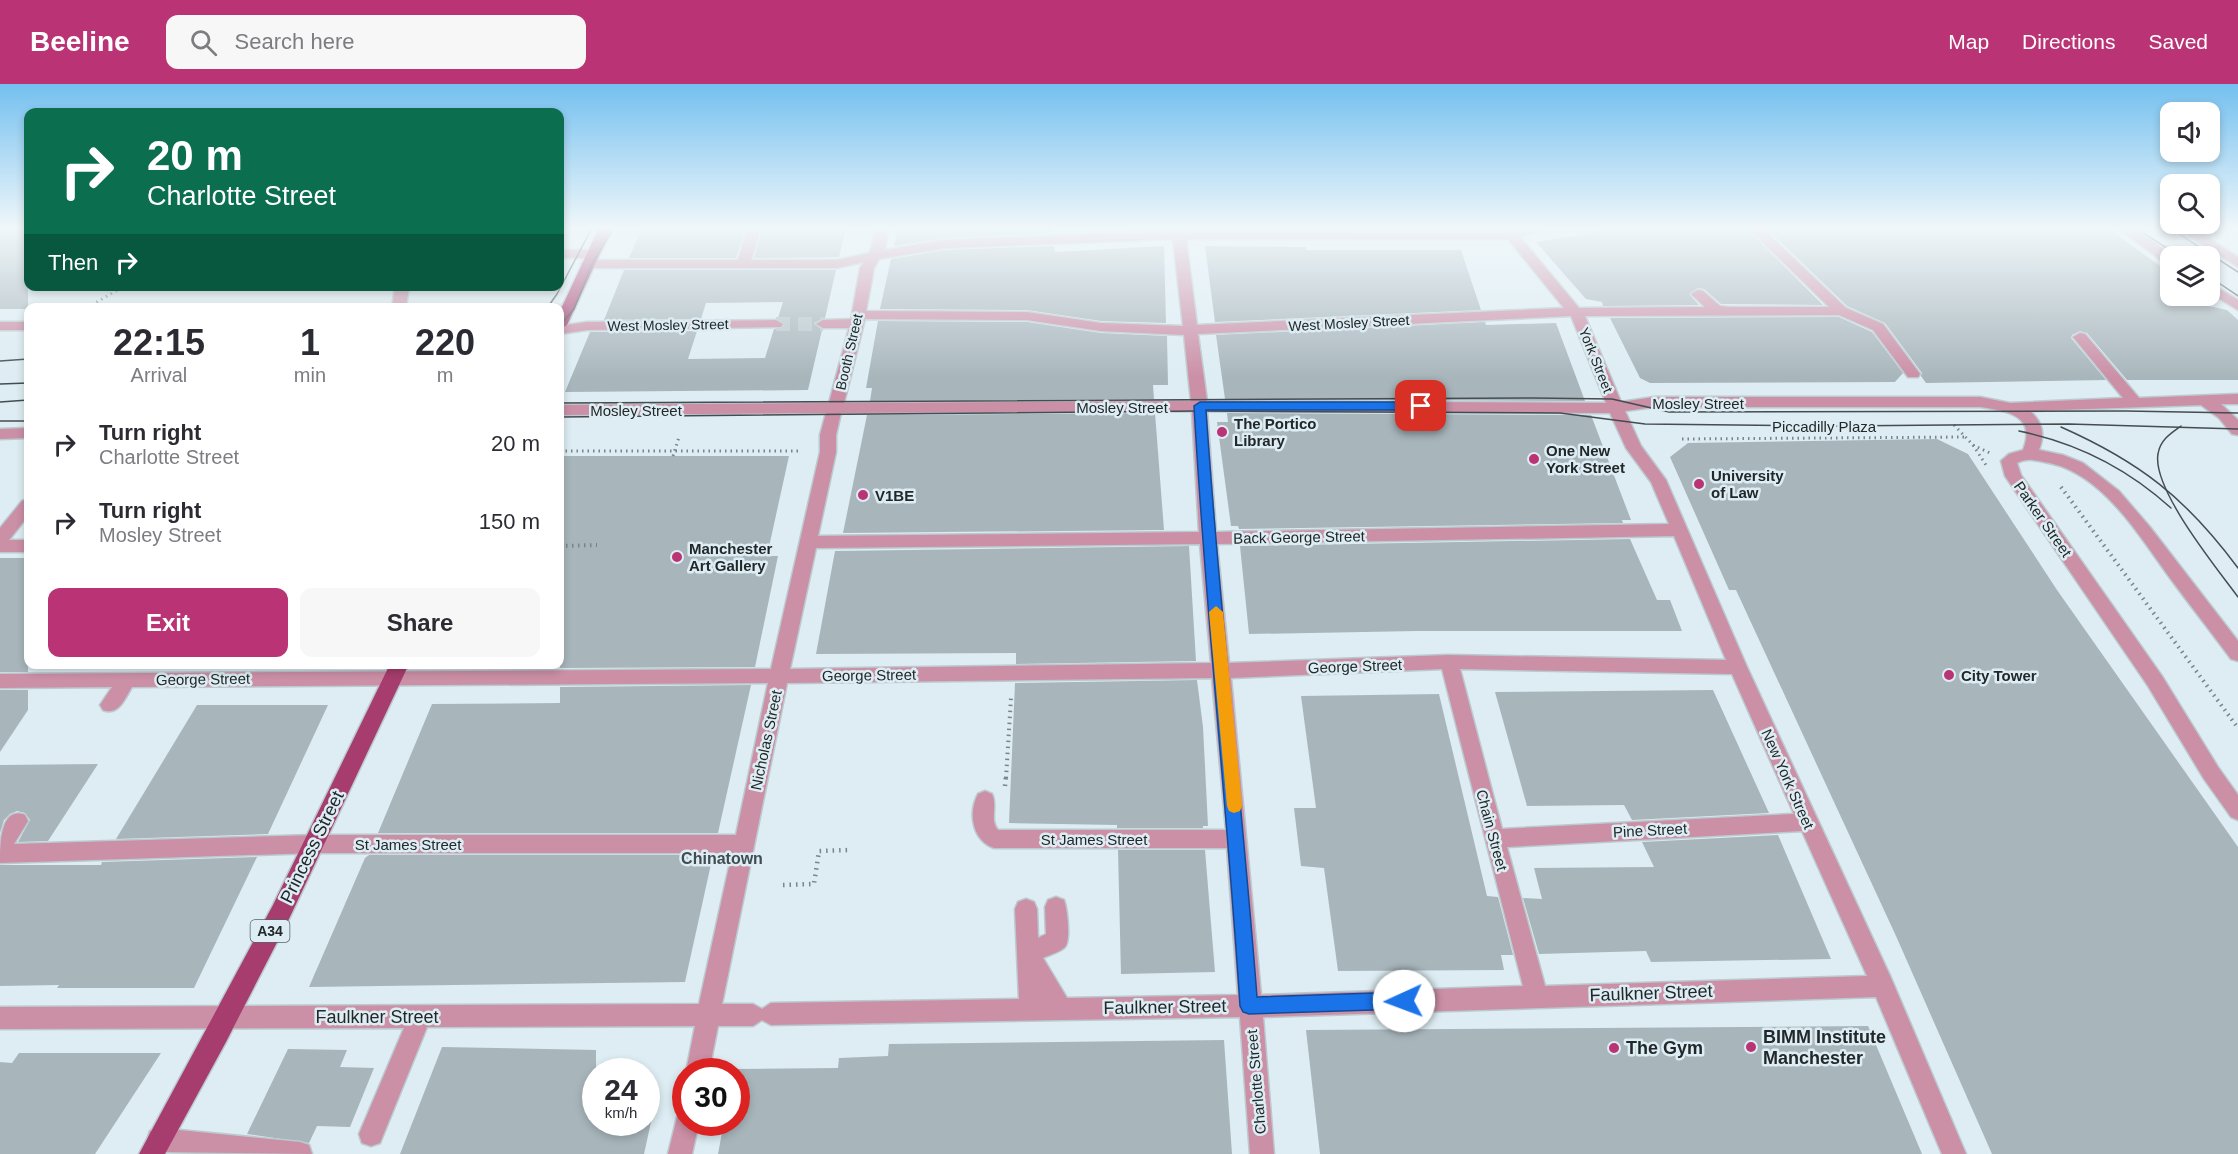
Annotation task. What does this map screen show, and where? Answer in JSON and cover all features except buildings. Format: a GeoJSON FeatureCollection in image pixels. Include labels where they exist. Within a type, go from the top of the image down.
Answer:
{"type":"FeatureCollection","features":[{"type":"Feature","properties":{"kind":"main road"},"geometry":{"type":"LineString","coordinates":[[564,316],[581,278]]}},
{"type":"Feature","properties":{"kind":"main road","name":"Princess Street"},"geometry":{"type":"LineString","coordinates":[[155,1147],[226,1017],[315,844],[398,671]]}},
{"type":"Feature","properties":{"kind":"street","name":"Booth Street"},"geometry":{"type":"LineString","coordinates":[[835,409],[858,319],[865,278]]}},
{"type":"Feature","properties":{"kind":"street","name":"Charlotte Street"},"geometry":{"type":"LineString","coordinates":[[1184,278],[1200,403],[1208,538],[1237,839],[1262,1154]]}},
{"type":"Feature","properties":{"kind":"street","name":"York Street"},"geometry":{"type":"LineString","coordinates":[[1547,278],[1577,314],[1616,408]]}},
{"type":"Feature","properties":{"kind":"street"},"geometry":{"type":"LineString","coordinates":[[1806,278],[1841,311],[1878,327],[1913,374]]}},
{"type":"Feature","properties":{"kind":"street"},"geometry":{"type":"LineString","coordinates":[[1698,294],[1718,311],[1724,308],[1799,306],[1798,303]]}},
{"type":"Feature","properties":{"kind":"street"},"geometry":{"type":"LineString","coordinates":[[2220,294],[2238,306]]}},
{"type":"Feature","properties":{"kind":"street","name":"West Mosley Street"},"geometry":{"type":"LineString","coordinates":[[823,324],[858,319],[1027,316],[1101,327],[1191,331],[1494,315],[1841,311]]}},
{"type":"Feature","properties":{"kind":"street","name":"West Mosley Street"},"geometry":{"type":"LineString","coordinates":[[564,329],[587,326],[776,324]]}},
{"type":"Feature","properties":{"kind":"street"},"geometry":{"type":"LineString","coordinates":[[0,326],[24,326]]}},
{"type":"Feature","properties":{"kind":"street"},"geometry":{"type":"LineString","coordinates":[[2080,337],[2134,401]]}},
{"type":"Feature","properties":{"kind":"street"},"geometry":{"type":"LineString","coordinates":[[2202,399],[2224,414],[2238,430]]}},
{"type":"Feature","properties":{"kind":"street","name":"Mosley Street"},"geometry":{"type":"LineString","coordinates":[[564,410],[835,409],[1200,403],[1616,408],[1654,402],[1934,401],[1980,402],[2008,407],[2238,399]]}},
{"type":"Feature","properties":{"kind":"street","name":"Mosley Street"},"geometry":{"type":"LineString","coordinates":[[2008,407],[2029,417],[2035,425],[2037,434],[2030,454]]}},
{"type":"Feature","properties":{"kind":"street","name":"New York Street"},"geometry":{"type":"LineString","coordinates":[[1616,408],[1634,448],[1658,480],[1738,667],[1883,986],[1954,1154]]}},
{"type":"Feature","properties":{"kind":"street","name":"Nicholas Street"},"geometry":{"type":"LineString","coordinates":[[700,1058],[828,452],[828,435],[835,409]]}},
{"type":"Feature","properties":{"kind":"street"},"geometry":{"type":"LineString","coordinates":[[0,434],[24,433]]}},
{"type":"Feature","properties":{"kind":"street"},"geometry":{"type":"LineString","coordinates":[[2030,454],[2051,457],[2082,470],[2103,485],[2128,511],[2238,654]]}},
{"type":"Feature","properties":{"kind":"street","name":"Parker Street"},"geometry":{"type":"LineString","coordinates":[[2030,454],[2014,457],[2009,461],[2013,477],[2155,681],[2211,773],[2238,811]]}},
{"type":"Feature","properties":{"kind":"street"},"geometry":{"type":"LineString","coordinates":[[0,539],[24,510]]}},
{"type":"Feature","properties":{"kind":"street","name":"Back George Street"},"geometry":{"type":"LineString","coordinates":[[809,542],[1680,530]]}},
{"type":"Feature","properties":{"kind":"street"},"geometry":{"type":"LineString","coordinates":[[0,546],[24,546]]}},
{"type":"Feature","properties":{"kind":"street","name":"George Street"},"geometry":{"type":"LineString","coordinates":[[0,681],[127,680],[398,671],[779,676],[1222,670],[1448,663],[1738,667]]}},
{"type":"Feature","properties":{"kind":"street","name":"Chain Street"},"geometry":{"type":"LineString","coordinates":[[1448,663],[1455,680],[1494,839],[1537,997]]}},
{"type":"Feature","properties":{"kind":"street"},"geometry":{"type":"LineString","coordinates":[[110,705],[127,680]]}},
{"type":"Feature","properties":{"kind":"street","name":"St James Street"},"geometry":{"type":"LineString","coordinates":[[985,800],[983,826],[986,834],[994,838],[1237,839]]}},
{"type":"Feature","properties":{"kind":"street"},"geometry":{"type":"LineString","coordinates":[[0,847],[18,821]]}},
{"type":"Feature","properties":{"kind":"street","name":"Pine Street"},"geometry":{"type":"LineString","coordinates":[[1494,839],[1807,822]]}},
{"type":"Feature","properties":{"kind":"street","name":"St James Street"},"geometry":{"type":"LineString","coordinates":[[0,854],[315,844],[744,844]]}},
{"type":"Feature","properties":{"kind":"street"},"geometry":{"type":"LineString","coordinates":[[1028,954],[1057,940],[1056,908]]}},
{"type":"Feature","properties":{"kind":"street"},"geometry":{"type":"LineString","coordinates":[[1026,909],[1031,1009]]}},
{"type":"Feature","properties":{"kind":"street"},"geometry":{"type":"LineString","coordinates":[[1028,954],[1061,1009]]}},
{"type":"Feature","properties":{"kind":"street","name":"Faulkner Street"},"geometry":{"type":"LineString","coordinates":[[0,1018],[762,1014],[1249,1006],[1883,986]]}},
{"type":"Feature","properties":{"kind":"street"},"geometry":{"type":"LineString","coordinates":[[371,1134],[420,1017]]}},
{"type":"Feature","properties":{"kind":"street"},"geometry":{"type":"LineString","coordinates":[[680,1154],[684,1136]]}},
{"type":"Feature","properties":{"kind":"street"},"geometry":{"type":"LineString","coordinates":[[155,1147],[300,1154]]}},
{"type":"Feature","properties":{"kind":"path"},"geometry":{"type":"LineString","coordinates":[[95,303],[116,291]]}},
{"type":"Feature","properties":{"kind":"path"},"geometry":{"type":"LineString","coordinates":[[1934,401],[1973,445],[2009,461]]}},
{"type":"Feature","properties":{"kind":"path"},"geometry":{"type":"LineString","coordinates":[[673,453],[679,437]]}},
{"type":"Feature","properties":{"kind":"path","name":"Piccadilly Plaza"},"geometry":{"type":"LineString","coordinates":[[1682,439],[1965,437]]}},
{"type":"Feature","properties":{"kind":"path"},"geometry":{"type":"LineString","coordinates":[[564,451],[673,453],[799,451]]}},
{"type":"Feature","properties":{"kind":"path"},"geometry":{"type":"LineString","coordinates":[[2082,470],[2071,476],[2055,478],[2238,728]]}},
{"type":"Feature","properties":{"kind":"path"},"geometry":{"type":"LineString","coordinates":[[564,546],[597,545]]}},
{"type":"Feature","properties":{"kind":"path"},"geometry":{"type":"LineString","coordinates":[[1005,793],[1013,673]]}},
{"type":"Feature","properties":{"kind":"path"},"geometry":{"type":"LineString","coordinates":[[783,885],[814,884],[819,851],[850,850]]}},
{"type":"Feature","properties":{"kind":"tunnel"},"geometry":{"type":"LineString","coordinates":[[776,324],[823,324]]}},
{"type":"Feature","properties":{"kind":"tram line"},"geometry":{"type":"LineString","coordinates":[[564,320],[574,309],[586,278]]}},
{"type":"Feature","properties":{"kind":"tram line"},"geometry":{"type":"LineString","coordinates":[[2220,284],[2238,296]]}},
{"type":"Feature","properties":{"kind":"tram line"},"geometry":{"type":"LineString","coordinates":[[551,303],[559,291]]}},
{"type":"Feature","properties":{"kind":"tram line"},"geometry":{"type":"LineString","coordinates":[[0,361],[24,359]]}},
{"type":"Feature","properties":{"kind":"tram line"},"geometry":{"type":"LineString","coordinates":[[0,384],[24,383]]}},
{"type":"Feature","properties":{"kind":"tram line"},"geometry":{"type":"LineString","coordinates":[[564,403],[1533,398],[1612,399],[1669,412],[2126,411],[2238,413]]}},
{"type":"Feature","properties":{"kind":"tram line"},"geometry":{"type":"LineString","coordinates":[[0,402],[24,400]]}},
{"type":"Feature","properties":{"kind":"tram line"},"geometry":{"type":"LineString","coordinates":[[564,417],[1200,411],[1560,413],[1645,424],[1835,426],[2069,424],[2179,427]]}},
{"type":"Feature","properties":{"kind":"tram line"},"geometry":{"type":"LineString","coordinates":[[0,421],[24,421]]}},
{"type":"Feature","properties":{"kind":"tram line"},"geometry":{"type":"LineString","coordinates":[[2061,427],[2115,454],[2166,490]]}},
{"type":"Feature","properties":{"kind":"tram line"},"geometry":{"type":"LineString","coordinates":[[2166,490],[2159,469],[2158,454],[2166,437],[2179,427]]}},
{"type":"Feature","properties":{"kind":"tram line"},"geometry":{"type":"LineString","coordinates":[[2179,427],[2238,429]]}},
{"type":"Feature","properties":{"kind":"tram line"},"geometry":{"type":"LineString","coordinates":[[2019,431],[2061,442],[2101,459],[2137,481],[2171,508]]}},
{"type":"Feature","properties":{"kind":"tram line"},"geometry":{"type":"LineString","coordinates":[[2166,490],[2200,521],[2238,568]]}},
{"type":"Feature","properties":{"kind":"tram line"},"geometry":{"type":"LineString","coordinates":[[2166,490],[2201,548],[2238,597]]}},
{"type":"Feature","properties":{"kind":"slow traffic"},"geometry":{"type":"LineString","coordinates":[[1216,612],[1234,806]]}},
{"type":"Feature","properties":{"kind":"place","name":"The Portico Library"},"geometry":{"type":"Point","coordinates":[1222,432]}},
{"type":"Feature","properties":{"kind":"place","name":"One New York Street"},"geometry":{"type":"Point","coordinates":[1534,459]}},
{"type":"Feature","properties":{"kind":"place","name":"University of Law"},"geometry":{"type":"Point","coordinates":[1699,484]}},
{"type":"Feature","properties":{"kind":"place","name":"V1BE"},"geometry":{"type":"Point","coordinates":[863,495]}},
{"type":"Feature","properties":{"kind":"place","name":"Manchester Art Gallery"},"geometry":{"type":"Point","coordinates":[677,557]}},
{"type":"Feature","properties":{"kind":"place","name":"City Tower"},"geometry":{"type":"Point","coordinates":[1949,675]}},
{"type":"Feature","properties":{"kind":"place","name":"BIMM Institute Manchester"},"geometry":{"type":"Point","coordinates":[1751,1047]}},
{"type":"Feature","properties":{"kind":"place","name":"The Gym"},"geometry":{"type":"Point","coordinates":[1614,1048]}},
{"type":"Feature","properties":{"kind":"district","name":"Chinatown"},"geometry":{"type":"Point","coordinates":[722,858]}},
{"type":"Feature","properties":{"kind":"route"},"geometry":{"type":"LineString","coordinates":[[1404,1001],[1249,1006],[1224,684],[1208,538],[1200,406],[1421,406]]}}]}
